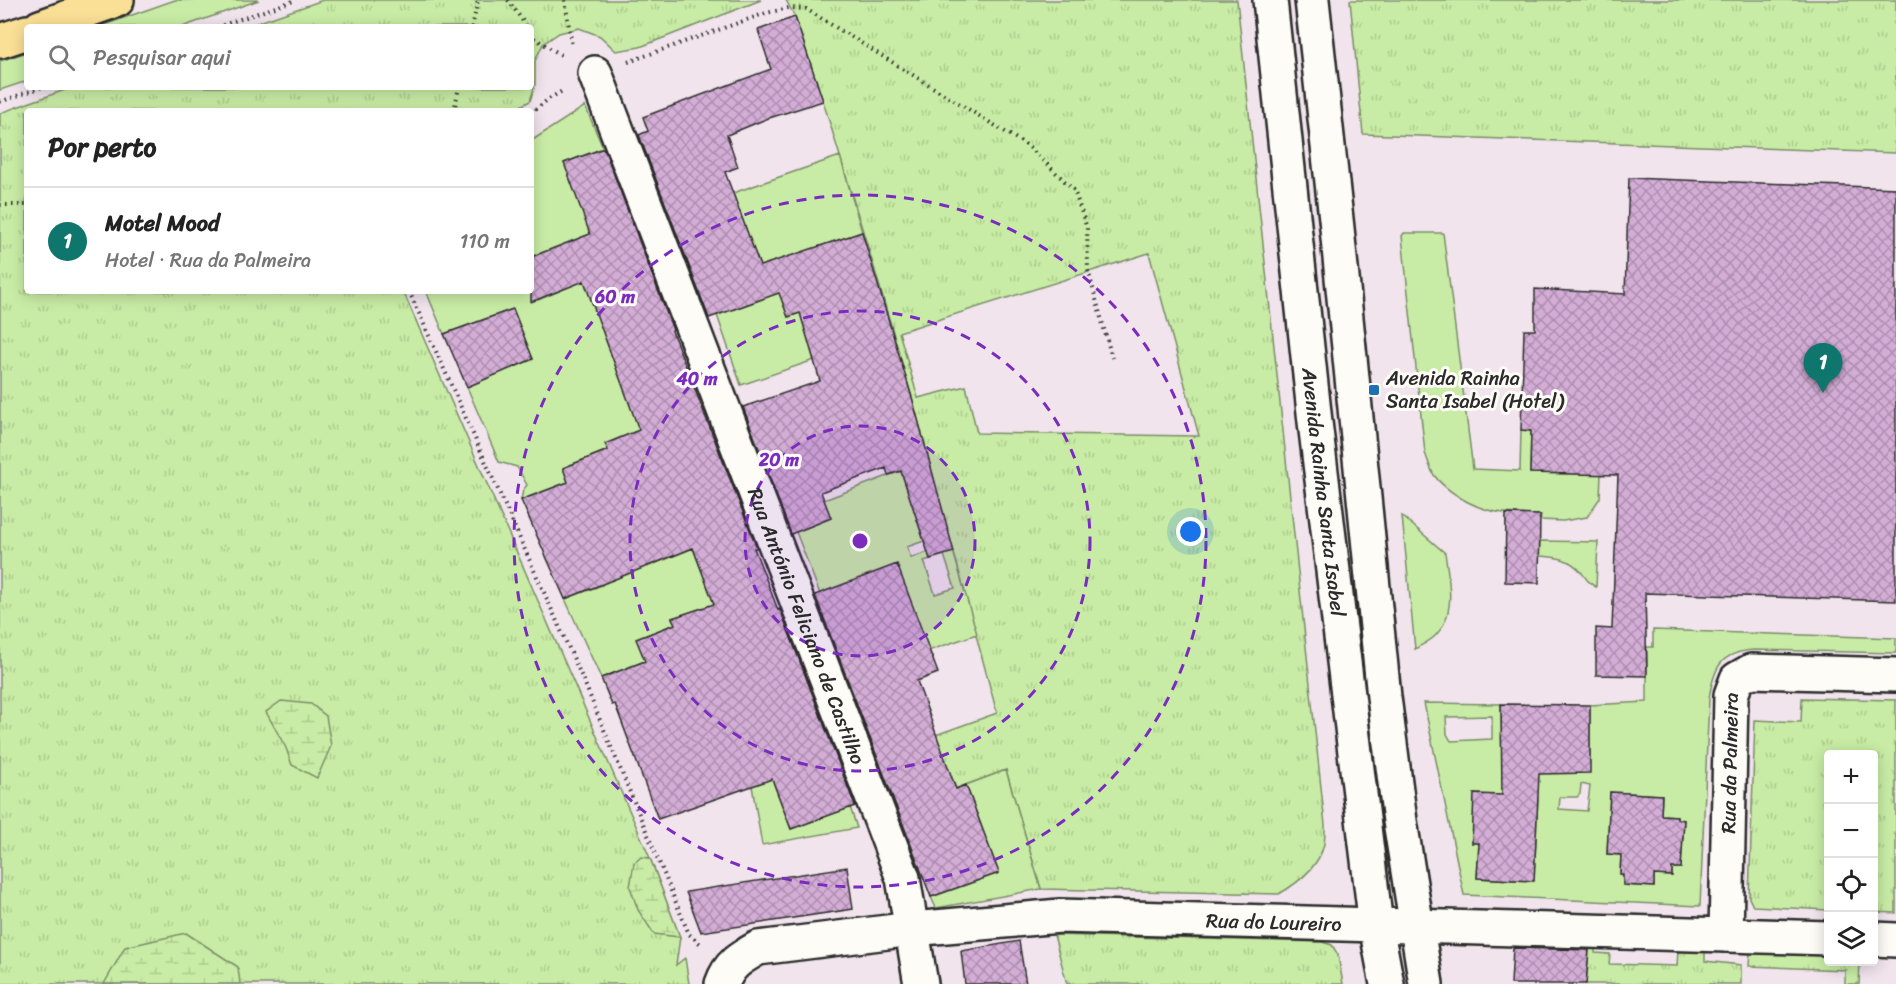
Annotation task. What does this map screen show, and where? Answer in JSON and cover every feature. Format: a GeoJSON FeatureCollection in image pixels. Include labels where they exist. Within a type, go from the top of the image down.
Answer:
{"type":"FeatureCollection","features":[{"type":"Feature","properties":{"kind":"main road"},"geometry":{"type":"LineString","coordinates":[[49,24],[117,0]]}},
{"type":"Feature","properties":{"kind":"main road"},"geometry":{"type":"LineString","coordinates":[[0,41],[24,33]]}},
{"type":"Feature","properties":{"kind":"street","name":"Avenida Rainha Santa Isabel"},"geometry":{"type":"LineString","coordinates":[[1270,0],[1317,434],[1376,926],[1386,984]]}},
{"type":"Feature","properties":{"kind":"street","name":"Avenida Rainha Santa Isabel"},"geometry":{"type":"LineString","coordinates":[[1312,0],[1384,698],[1400,821],[1426,984]]}},
{"type":"Feature","properties":{"kind":"street","name":"Rua António Feliciano de Castilho"},"geometry":{"type":"LineString","coordinates":[[584,63],[903,878],[921,984]]}},
{"type":"Feature","properties":{"kind":"street","name":"Rua da Palmeira"},"geometry":{"type":"LineString","coordinates":[[1726,935],[1731,695],[1737,679],[1751,671],[1896,675]]}},
{"type":"Feature","properties":{"kind":"street","name":"Rua do Loureiro"},"geometry":{"type":"LineString","coordinates":[[724,977],[740,958],[758,948],[912,928],[1060,916],[1824,938]]}},
{"type":"Feature","properties":{"kind":"street"},"geometry":{"type":"LineString","coordinates":[[1878,939],[1896,940]]}},
{"type":"Feature","properties":{"kind":"path"},"geometry":{"type":"LineString","coordinates":[[226,24],[296,0]]}},
{"type":"Feature","properties":{"kind":"path"},"geometry":{"type":"LineString","coordinates":[[473,24],[478,0]]}},
{"type":"Feature","properties":{"kind":"path"},"geometry":{"type":"LineString","coordinates":[[508,0],[525,24]]}},
{"type":"Feature","properties":{"kind":"path"},"geometry":{"type":"LineString","coordinates":[[565,0],[584,63],[766,13],[789,8],[807,9],[1028,146],[1074,190],[1087,228],[1088,270],[1112,358]]}},
{"type":"Feature","properties":{"kind":"path"},"geometry":{"type":"LineString","coordinates":[[0,102],[34,90]]}},
{"type":"Feature","properties":{"kind":"path"},"geometry":{"type":"LineString","coordinates":[[455,108],[458,90]]}},
{"type":"Feature","properties":{"kind":"path"},"geometry":{"type":"LineString","coordinates":[[0,205],[24,205]]}},
{"type":"Feature","properties":{"kind":"path"},"geometry":{"type":"LineString","coordinates":[[411,294],[585,684],[689,934],[724,977]]}},
{"type":"Feature","properties":{"kind":"green space"},"geometry":{"type":"Polygon","coordinates":[[[175,0],[259,0],[191,24],[107,24],[175,0]]]}},
{"type":"Feature","properties":{"kind":"green space"},"geometry":{"type":"Polygon","coordinates":[[[323,0],[761,0],[640,47],[616,51],[600,36],[579,28],[559,33],[543,44],[535,61],[534,88],[534,24],[254,24],[323,0]]]}},
{"type":"Feature","properties":{"kind":"green space"},"geometry":{"type":"Polygon","coordinates":[[[786,0],[1237,0],[1325,825],[1324,844],[1318,860],[1300,879],[1279,894],[1041,889],[1006,770],[898,810],[880,755],[997,713],[913,401],[823,101],[795,17],[786,0]],[[1149,253],[899,332],[918,398],[966,386],[977,433],[1199,436],[1149,253]]]}},
{"type":"Feature","properties":{"kind":"green space"},"geometry":{"type":"Polygon","coordinates":[[[1350,0],[1896,0],[1896,153],[1363,134],[1350,0]]]}},
{"type":"Feature","properties":{"kind":"green space"},"geometry":{"type":"Polygon","coordinates":[[[24,53],[24,82],[0,90],[0,61],[24,53]]]}},
{"type":"Feature","properties":{"kind":"green space"},"geometry":{"type":"Polygon","coordinates":[[[65,90],[533,90],[530,101],[517,108],[24,108],[24,294],[404,294],[650,858],[680,937],[676,965],[685,958],[689,984],[0,984],[0,113],[65,90]]]}},
{"type":"Feature","properties":{"kind":"green space"},"geometry":{"type":"Polygon","coordinates":[[[585,106],[603,148],[564,163],[591,234],[534,256],[534,139],[585,106]]]}},
{"type":"Feature","properties":{"kind":"green space"},"geometry":{"type":"Polygon","coordinates":[[[840,156],[862,232],[800,253],[813,289],[819,287],[836,335],[810,345],[814,360],[741,385],[717,315],[770,296],[733,193],[840,156]],[[806,292],[782,300],[788,317],[811,309],[806,292]]]}},
{"type":"Feature","properties":{"kind":"green space"},"geometry":{"type":"Polygon","coordinates":[[[1404,233],[1443,233],[1473,469],[1520,471],[1521,430],[1531,431],[1530,473],[1601,474],[1600,498],[1587,517],[1563,521],[1540,520],[1541,515],[1508,514],[1489,510],[1459,497],[1434,475],[1425,453],[1402,236],[1404,233]]]}},
{"type":"Feature","properties":{"kind":"green space"},"geometry":{"type":"Polygon","coordinates":[[[592,277],[604,334],[624,389],[657,424],[606,444],[608,450],[563,468],[568,482],[521,500],[523,490],[527,485],[517,467],[499,462],[467,387],[533,359],[513,309],[444,334],[427,294],[533,294],[538,300],[592,277]]]}},
{"type":"Feature","properties":{"kind":"green space"},"geometry":{"type":"Polygon","coordinates":[[[901,471],[924,541],[907,547],[911,558],[951,544],[977,634],[908,658],[820,594],[796,532],[831,518],[824,500],[901,471]],[[944,555],[924,561],[935,594],[955,588],[944,555]]]}},
{"type":"Feature","properties":{"kind":"green space"},"geometry":{"type":"Polygon","coordinates":[[[625,506],[647,567],[693,548],[716,608],[672,618],[675,624],[637,639],[645,661],[601,678],[565,599],[602,585],[595,566],[625,506]]]}},
{"type":"Feature","properties":{"kind":"green space"},"geometry":{"type":"Polygon","coordinates":[[[1402,516],[1445,553],[1449,585],[1449,607],[1442,627],[1433,638],[1415,649],[1402,516]]]}},
{"type":"Feature","properties":{"kind":"green space"},"geometry":{"type":"Polygon","coordinates":[[[1540,541],[1598,542],[1596,587],[1568,561],[1539,556],[1540,541]]]}},
{"type":"Feature","properties":{"kind":"green space"},"geometry":{"type":"Polygon","coordinates":[[[1653,630],[1896,638],[1896,653],[1743,651],[1726,658],[1716,670],[1709,698],[1700,906],[1464,895],[1424,703],[1501,704],[1502,761],[1541,773],[1575,773],[1590,759],[1590,705],[1647,702],[1647,647],[1653,647],[1653,630]],[[1492,716],[1446,717],[1447,734],[1451,741],[1492,739],[1492,716]],[[1581,784],[1580,794],[1577,797],[1560,797],[1559,809],[1587,811],[1590,786],[1581,784]],[[1610,792],[1607,854],[1621,855],[1620,874],[1623,875],[1623,885],[1654,887],[1654,875],[1672,876],[1672,868],[1681,868],[1684,820],[1677,819],[1677,816],[1661,815],[1662,795],[1610,792]],[[1475,794],[1472,843],[1479,843],[1477,878],[1534,881],[1538,797],[1475,794]]]}},
{"type":"Feature","properties":{"kind":"green space"},"geometry":{"type":"Polygon","coordinates":[[[1802,698],[1896,700],[1896,913],[1878,912],[1878,750],[1824,750],[1824,910],[1753,906],[1749,898],[1755,720],[1801,722],[1802,698]]]}},
{"type":"Feature","properties":{"kind":"green space"},"geometry":{"type":"Polygon","coordinates":[[[281,701],[311,704],[326,716],[331,746],[317,778],[292,765],[286,748],[266,712],[281,701]]]}},
{"type":"Feature","properties":{"kind":"green space"},"geometry":{"type":"Polygon","coordinates":[[[748,762],[771,776],[791,829],[850,807],[857,828],[762,845],[748,762]]]}},
{"type":"Feature","properties":{"kind":"green space"},"geometry":{"type":"Polygon","coordinates":[[[1006,770],[1041,889],[936,908],[931,897],[999,873],[966,785],[1006,770]]]}},
{"type":"Feature","properties":{"kind":"green space"},"geometry":{"type":"Polygon","coordinates":[[[641,857],[650,858],[680,937],[654,934],[638,910],[630,887],[634,863],[641,857]]]}},
{"type":"Feature","properties":{"kind":"green space"},"geometry":{"type":"Polygon","coordinates":[[[186,933],[238,967],[240,984],[104,984],[125,947],[186,933]]]}},
{"type":"Feature","properties":{"kind":"green space"},"geometry":{"type":"Polygon","coordinates":[[[1054,935],[1322,942],[1332,945],[1338,955],[1343,984],[1067,984],[1054,935]]]}},
{"type":"Feature","properties":{"kind":"green space"},"geometry":{"type":"Polygon","coordinates":[[[1562,942],[1595,945],[1595,953],[1610,954],[1609,964],[1677,966],[1678,950],[1705,950],[1705,961],[1741,965],[1741,984],[1586,984],[1589,949],[1561,947],[1562,942]]]}},
{"type":"Feature","properties":{"kind":"green space"},"geometry":{"type":"Polygon","coordinates":[[[1750,952],[1824,956],[1824,966],[1860,966],[1859,984],[1845,984],[1845,970],[1749,966],[1750,952]]]}},
{"type":"Feature","properties":{"kind":"building"},"geometry":{"type":"Polygon","coordinates":[[[795,17],[823,101],[766,119],[727,135],[738,167],[725,172],[760,266],[862,232],[913,401],[954,552],[930,559],[901,471],[888,475],[886,468],[821,492],[831,518],[791,534],[743,407],[820,381],[800,313],[788,317],[779,293],[709,318],[639,135],[648,131],[643,117],[771,69],[758,30],[795,17]]]}},
{"type":"Feature","properties":{"kind":"building"},"geometry":{"type":"Polygon","coordinates":[[[604,148],[672,331],[757,548],[754,548],[778,610],[780,609],[855,806],[791,829],[772,779],[658,819],[615,704],[612,705],[601,678],[645,661],[636,639],[675,624],[672,618],[714,604],[693,548],[565,599],[521,500],[568,482],[563,468],[608,450],[605,444],[639,430],[584,281],[531,302],[531,294],[534,294],[534,256],[590,234],[564,163],[604,148]]]}},
{"type":"Feature","properties":{"kind":"building"},"geometry":{"type":"Polygon","coordinates":[[[1629,178],[1896,188],[1896,601],[1645,593],[1647,676],[1596,675],[1596,628],[1612,629],[1618,475],[1530,473],[1531,431],[1521,430],[1524,330],[1535,330],[1535,289],[1625,294],[1629,178]]]}},
{"type":"Feature","properties":{"kind":"building"},"geometry":{"type":"Polygon","coordinates":[[[513,309],[533,359],[467,387],[444,334],[513,309]]]}},
{"type":"Feature","properties":{"kind":"building"},"geometry":{"type":"Polygon","coordinates":[[[1506,514],[1540,515],[1539,583],[1505,582],[1506,514]]]}},
{"type":"Feature","properties":{"kind":"building"},"geometry":{"type":"Polygon","coordinates":[[[897,564],[938,673],[917,681],[956,789],[966,785],[999,873],[931,897],[815,595],[897,564]]]}},
{"type":"Feature","properties":{"kind":"building"},"geometry":{"type":"Polygon","coordinates":[[[1501,704],[1590,705],[1590,773],[1539,774],[1534,881],[1477,878],[1479,843],[1472,843],[1474,794],[1502,795],[1501,704]]]}},
{"type":"Feature","properties":{"kind":"building"},"geometry":{"type":"Polygon","coordinates":[[[1610,792],[1662,795],[1661,815],[1677,816],[1677,819],[1684,820],[1681,868],[1672,868],[1672,876],[1654,875],[1654,887],[1623,885],[1623,875],[1620,874],[1621,855],[1607,854],[1610,792]]]}},
{"type":"Feature","properties":{"kind":"building"},"geometry":{"type":"Polygon","coordinates":[[[847,867],[853,909],[701,932],[686,892],[847,867]]]}},
{"type":"Feature","properties":{"kind":"building"},"geometry":{"type":"Polygon","coordinates":[[[1019,941],[1026,984],[965,984],[961,951],[1019,941]]]}},
{"type":"Feature","properties":{"kind":"building"},"geometry":{"type":"Polygon","coordinates":[[[1513,948],[1589,950],[1586,984],[1511,984],[1513,948]]]}},
{"type":"Feature","properties":{"kind":"place","name":"Avenida Rainha Santa Isabel (Hotel)"},"geometry":{"type":"Point","coordinates":[1374,390]}},
{"type":"Feature","properties":{"kind":"place","name":"Motel Mood"},"geometry":{"type":"Point","coordinates":[1823,393]}}]}
